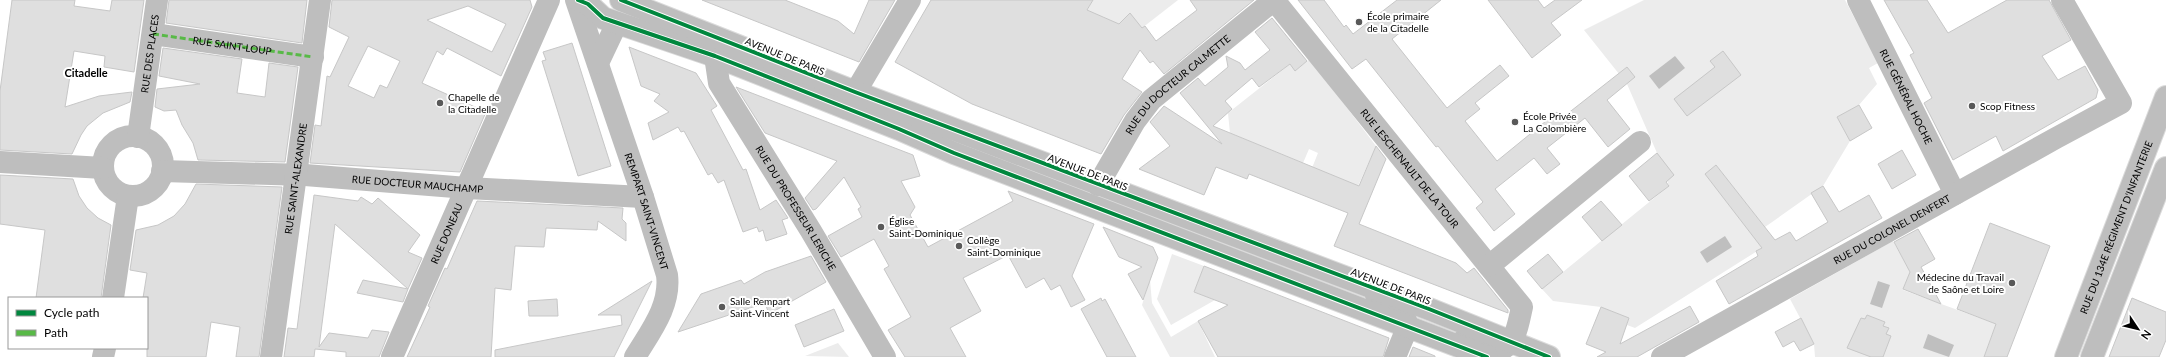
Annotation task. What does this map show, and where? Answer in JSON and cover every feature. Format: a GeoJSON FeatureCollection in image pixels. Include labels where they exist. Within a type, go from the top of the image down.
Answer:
{"type":"FeatureCollection","features":[{"type":"Feature","properties":{"kind":"street","name":"RUE DES PLACES"},"geometry":{"type":"LineString","coordinates":[[138,137],[157,0]]}},
{"type":"Feature","properties":{"kind":"street","name":"RUE SAINT-ALEXANDRE"},"geometry":{"type":"LineString","coordinates":[[271,357],[320,0]]}},
{"type":"Feature","properties":{"kind":"street","name":"RUE DONEAU"},"geometry":{"type":"LineString","coordinates":[[392,357],[549,0]]}},
{"type":"Feature","properties":{"kind":"street","name":"AVENUE DE PARIS"},"geometry":{"type":"LineString","coordinates":[[621,0],[851,100],[954,153],[1488,357]]}},
{"type":"Feature","properties":{"kind":"street"},"geometry":{"type":"LineString","coordinates":[[851,100],[910,0]]}},
{"type":"Feature","properties":{"kind":"street","name":"RUE DU DOCTEUR CALMETTE"},"geometry":{"type":"LineString","coordinates":[[1098,185],[1135,121],[1151,100],[1274,0]]}},
{"type":"Feature","properties":{"kind":"street","name":"RUE LESCHENAULT DE LA TOUR"},"geometry":{"type":"LineString","coordinates":[[1274,0],[1522,307],[1518,324],[1510,343]]}},
{"type":"Feature","properties":{"kind":"street","name":"RUE GÉNÉRAL HOCHE"},"geometry":{"type":"LineString","coordinates":[[1858,0],[1955,194]]}},
{"type":"Feature","properties":{"kind":"street","name":"RUE DU COLONEL DENFERT"},"geometry":{"type":"LineString","coordinates":[[1662,357],[2121,103],[2062,0]]}},
{"type":"Feature","properties":{"kind":"street","name":"AVENUE DE PARIS"},"geometry":{"type":"LineString","coordinates":[[585,1],[603,18],[851,100],[1098,185],[1346,278],[1549,357]]}},
{"type":"Feature","properties":{"kind":"street","name":"REMPART SAINT-VINCENT"},"geometry":{"type":"LineString","coordinates":[[585,1],[598,63],[643,197],[667,275],[669,288],[665,305],[635,357]]}},
{"type":"Feature","properties":{"kind":"street"},"geometry":{"type":"LineString","coordinates":[[598,63],[617,23]]}},
{"type":"Feature","properties":{"kind":"street","name":"RUE SAINT-LOUP"},"geometry":{"type":"LineString","coordinates":[[153,34],[313,57]]}},
{"type":"Feature","properties":{"kind":"street","name":"RUE DU PROFESSEUR LERICHE"},"geometry":{"type":"LineString","coordinates":[[715,56],[719,83],[811,231],[885,357]]}},
{"type":"Feature","properties":{"kind":"street","name":"RUE DU 134E RÉGIMENT D'INFANTERIE"},"geometry":{"type":"LineString","coordinates":[[2066,357],[2166,97]]}},
{"type":"Feature","properties":{"kind":"street"},"geometry":{"type":"LineString","coordinates":[[138,137],[155,145],[160,153],[162,172],[154,188],[146,193],[128,196],[118,193],[105,178],[103,168],[104,159],[113,144],[125,138],[138,137]]}},
{"type":"Feature","properties":{"kind":"street"},"geometry":{"type":"LineString","coordinates":[[1490,266],[1640,142]]}},
{"type":"Feature","properties":{"kind":"street"},"geometry":{"type":"LineString","coordinates":[[0,162],[103,168]]}},
{"type":"Feature","properties":{"kind":"street"},"geometry":{"type":"LineString","coordinates":[[2092,357],[2166,168]]}},
{"type":"Feature","properties":{"kind":"street","name":"RUE DOCTEUR MAUCHAMP"},"geometry":{"type":"LineString","coordinates":[[162,172],[296,175],[467,188],[643,197]]}},
{"type":"Feature","properties":{"kind":"street"},"geometry":{"type":"LineString","coordinates":[[113,297],[128,196]]}},
{"type":"Feature","properties":{"kind":"street"},"geometry":{"type":"LineString","coordinates":[[1346,278],[1402,310],[1408,326],[1395,357]]}},
{"type":"Feature","properties":{"kind":"street"},"geometry":{"type":"LineString","coordinates":[[1430,335],[1455,337],[1499,349],[1510,343]]}},
{"type":"Feature","properties":{"kind":"shaded area"},"geometry":{"type":"Polygon","coordinates":[[[1093,0],[1178,0],[1142,28],[1130,13],[1115,28],[1104,17],[1086,13],[1093,0]]]}},
{"type":"Feature","properties":{"kind":"shaded area"},"geometry":{"type":"Polygon","coordinates":[[[1644,0],[1845,0],[1878,63],[1869,68],[1877,84],[1859,105],[1837,117],[1850,141],[1823,186],[1765,227],[1716,165],[1705,174],[1762,248],[1635,328],[1627,325],[1629,318],[1601,307],[1553,301],[1542,289],[1669,186],[1657,153],[1627,84],[1584,30],[1644,0]]]}},
{"type":"Feature","properties":{"kind":"shaded area"},"geometry":{"type":"Polygon","coordinates":[[[1675,56],[1685,68],[1659,89],[1649,76],[1675,56]]]}},
{"type":"Feature","properties":{"kind":"shaded area"},"geometry":{"type":"Polygon","coordinates":[[[1310,59],[1376,146],[1358,186],[1312,168],[1318,153],[1309,149],[1303,163],[1230,133],[1228,113],[1290,64],[1296,70],[1310,59]]]}},
{"type":"Feature","properties":{"kind":"shaded area"},"geometry":{"type":"Polygon","coordinates":[[[1725,236],[1732,247],[1707,263],[1700,252],[1725,236]]]}},
{"type":"Feature","properties":{"kind":"shaded area"},"geometry":{"type":"Polygon","coordinates":[[[1893,241],[1910,272],[1903,290],[1996,324],[1984,357],[1815,357],[1814,344],[1790,299],[1893,241]]]}},
{"type":"Feature","properties":{"kind":"shaded area"},"geometry":{"type":"Polygon","coordinates":[[[1172,254],[1204,266],[1194,292],[1215,300],[1171,325],[1157,299],[1172,254]]]}},
{"type":"Feature","properties":{"kind":"shaded area"},"geometry":{"type":"Polygon","coordinates":[[[1150,280],[1152,303],[1171,337],[1198,321],[1215,357],[1170,357],[1142,305],[1150,280]]]}},
{"type":"Feature","properties":{"kind":"shaded area"},"geometry":{"type":"Polygon","coordinates":[[[1878,281],[1890,285],[1882,308],[1870,304],[1878,281]]]}},
{"type":"Feature","properties":{"kind":"shaded area"},"geometry":{"type":"Polygon","coordinates":[[[1928,334],[1954,345],[1949,357],[1923,348],[1928,334]]]}},
{"type":"Feature","properties":{"kind":"shaded area"},"geometry":{"type":"Polygon","coordinates":[[[838,343],[849,357],[805,356],[838,343]]]}},
{"type":"Feature","properties":{"kind":"building"},"geometry":{"type":"Polygon","coordinates":[[[12,0],[75,0],[74,6],[110,11],[112,0],[144,0],[134,72],[104,67],[105,56],[74,51],[65,107],[99,96],[132,92],[130,102],[103,113],[87,126],[72,154],[0,150],[0,91],[12,0]]]}},
{"type":"Feature","properties":{"kind":"building"},"geometry":{"type":"Polygon","coordinates":[[[169,0],[307,0],[302,43],[166,23],[169,0]]]}},
{"type":"Feature","properties":{"kind":"building"},"geometry":{"type":"Polygon","coordinates":[[[332,0],[530,0],[532,7],[501,76],[447,48],[443,55],[437,51],[422,83],[486,112],[460,172],[310,163],[315,125],[321,126],[327,76],[330,77],[349,37],[329,27],[332,0]],[[468,6],[427,20],[492,52],[506,24],[468,6]],[[368,46],[348,86],[374,98],[380,85],[387,88],[400,61],[368,46]]]}},
{"type":"Feature","properties":{"kind":"building"},"geometry":{"type":"Polygon","coordinates":[[[702,0],[785,0],[838,21],[854,34],[869,0],[895,0],[859,62],[702,0]]]}},
{"type":"Feature","properties":{"kind":"building"},"geometry":{"type":"Polygon","coordinates":[[[931,0],[1093,0],[1087,10],[1119,24],[1130,13],[1142,28],[1145,26],[1156,41],[1197,10],[1190,0],[1254,0],[1164,74],[1153,61],[1150,63],[1140,50],[1122,79],[1142,92],[1124,115],[1101,154],[972,104],[895,62],[931,0]]]}},
{"type":"Feature","properties":{"kind":"building"},"geometry":{"type":"Polygon","coordinates":[[[1298,0],[1324,0],[1344,27],[1346,25],[1353,34],[1397,0],[1441,0],[1392,39],[1447,108],[1500,65],[1509,76],[1475,103],[1480,109],[1465,121],[1497,161],[1557,112],[1562,118],[1627,67],[1635,77],[1607,100],[1630,129],[1608,147],[1585,118],[1547,148],[1560,164],[1547,174],[1534,158],[1495,189],[1515,214],[1494,231],[1476,208],[1483,202],[1438,146],[1436,147],[1366,59],[1352,69],[1298,0]]]}},
{"type":"Feature","properties":{"kind":"building"},"geometry":{"type":"Polygon","coordinates":[[[1488,0],[1538,0],[1544,8],[1555,0],[1582,0],[1551,23],[1561,35],[1532,58],[1488,0]]]}},
{"type":"Feature","properties":{"kind":"building"},"geometry":{"type":"Polygon","coordinates":[[[1884,0],[1927,0],[1948,33],[2007,0],[2049,0],[2071,40],[2042,56],[2058,80],[2085,66],[2098,90],[2096,98],[2003,151],[1996,136],[1953,160],[1924,103],[1932,98],[1910,55],[1914,53],[1884,0]]]}},
{"type":"Feature","properties":{"kind":"building"},"geometry":{"type":"Polygon","coordinates":[[[1272,18],[1307,61],[1295,71],[1290,64],[1259,87],[1252,78],[1225,101],[1232,109],[1213,126],[1359,186],[1376,146],[1386,159],[1359,224],[1456,263],[1467,273],[1474,268],[1508,310],[1508,313],[1334,246],[1348,213],[1249,174],[1247,179],[1216,167],[1204,195],[1139,169],[1170,146],[1150,122],[1164,106],[1222,144],[1180,93],[1198,78],[1205,86],[1228,67],[1226,56],[1240,63],[1245,70],[1270,50],[1255,32],[1272,18]]]}},
{"type":"Feature","properties":{"kind":"building"},"geometry":{"type":"Polygon","coordinates":[[[572,43],[611,166],[578,176],[542,61],[546,60],[543,52],[572,43]]]}},
{"type":"Feature","properties":{"kind":"building"},"geometry":{"type":"Polygon","coordinates":[[[629,47],[696,73],[717,106],[711,110],[743,170],[746,169],[760,210],[776,200],[788,218],[782,220],[787,234],[766,241],[763,230],[759,232],[757,227],[743,232],[724,180],[718,183],[712,173],[708,175],[684,131],[681,132],[678,127],[653,140],[648,123],[669,112],[654,101],[660,94],[641,86],[629,47]]]}},
{"type":"Feature","properties":{"kind":"building"},"geometry":{"type":"Polygon","coordinates":[[[163,48],[242,59],[237,93],[265,97],[269,63],[298,67],[285,162],[198,160],[193,143],[182,125],[176,110],[164,111],[155,107],[157,89],[200,84],[159,76],[163,48]]]}},
{"type":"Feature","properties":{"kind":"building"},"geometry":{"type":"Polygon","coordinates":[[[1723,51],[1741,75],[1687,116],[1674,99],[1715,67],[1710,61],[1723,51]]]}},
{"type":"Feature","properties":{"kind":"building"},"geometry":{"type":"Polygon","coordinates":[[[736,87],[913,155],[920,176],[901,181],[915,207],[910,215],[928,247],[1013,201],[1008,191],[1094,224],[1072,276],[1085,300],[1071,307],[1060,285],[1051,290],[1044,278],[1026,288],[1008,255],[963,278],[981,311],[950,328],[966,357],[905,357],[888,330],[911,317],[884,269],[889,266],[874,239],[841,257],[828,236],[862,217],[858,209],[861,207],[844,177],[816,209],[813,210],[805,198],[837,161],[765,133],[736,87]]]}},
{"type":"Feature","properties":{"kind":"building"},"geometry":{"type":"Polygon","coordinates":[[[1859,105],[1872,128],[1850,141],[1837,117],[1859,105]]]}},
{"type":"Feature","properties":{"kind":"building"},"geometry":{"type":"Polygon","coordinates":[[[1902,150],[1916,175],[1892,189],[1878,164],[1902,150]]]}},
{"type":"Feature","properties":{"kind":"building"},"geometry":{"type":"Polygon","coordinates":[[[1657,153],[1674,175],[1666,182],[1669,186],[1649,201],[1629,176],[1657,153]]]}},
{"type":"Feature","properties":{"kind":"building"},"geometry":{"type":"Polygon","coordinates":[[[1716,165],[1775,240],[1790,232],[1796,241],[1828,222],[1811,193],[1823,186],[1839,212],[1869,195],[1882,218],[1729,304],[1716,281],[1758,256],[1756,251],[1762,248],[1705,174],[1716,165]]]}},
{"type":"Feature","properties":{"kind":"building"},"geometry":{"type":"Polygon","coordinates":[[[0,175],[73,179],[79,196],[87,208],[98,218],[111,225],[101,297],[36,297],[45,230],[0,224],[0,175]]]}},
{"type":"Feature","properties":{"kind":"building"},"geometry":{"type":"Polygon","coordinates":[[[196,184],[282,187],[259,357],[236,357],[240,327],[211,322],[206,357],[147,357],[148,297],[143,297],[147,273],[130,270],[136,230],[158,225],[174,216],[185,204],[196,184]]]}},
{"type":"Feature","properties":{"kind":"building"},"geometry":{"type":"Polygon","coordinates":[[[314,195],[358,201],[361,197],[372,204],[378,198],[420,235],[408,252],[422,258],[408,289],[335,224],[319,347],[329,333],[368,338],[372,330],[389,332],[379,357],[346,357],[346,352],[315,349],[314,357],[284,357],[288,328],[297,329],[314,195]]]}},
{"type":"Feature","properties":{"kind":"building"},"geometry":{"type":"Polygon","coordinates":[[[477,201],[623,208],[622,219],[626,223],[626,241],[598,221],[597,230],[546,228],[544,247],[515,246],[511,290],[495,288],[491,357],[407,357],[430,307],[428,306],[445,268],[447,269],[477,201]]]}},
{"type":"Feature","properties":{"kind":"building"},"geometry":{"type":"Polygon","coordinates":[[[1601,201],[1622,225],[1602,241],[1582,217],[1601,201]]]}},
{"type":"Feature","properties":{"kind":"building","name":"Médecine du Travail de Saône et Loire"},"geometry":{"type":"Polygon","coordinates":[[[1990,223],[2050,246],[2007,357],[1984,357],[1996,324],[1957,309],[1990,223]]]}},
{"type":"Feature","properties":{"kind":"building"},"geometry":{"type":"Polygon","coordinates":[[[1103,227],[1153,247],[1158,258],[1143,300],[1128,274],[1142,267],[1119,257],[1103,227]]]}},
{"type":"Feature","properties":{"kind":"building"},"geometry":{"type":"Polygon","coordinates":[[[1918,229],[1935,259],[1921,267],[1941,304],[1903,289],[1910,272],[1894,242],[1918,229]]]}},
{"type":"Feature","properties":{"kind":"building"},"geometry":{"type":"Polygon","coordinates":[[[1548,254],[1563,272],[1542,289],[1527,271],[1548,254]]]}},
{"type":"Feature","properties":{"kind":"building","name":"Salle Rempart Saint-Vincent"},"geometry":{"type":"Polygon","coordinates":[[[811,256],[826,282],[769,314],[765,303],[678,332],[701,294],[741,280],[744,284],[765,272],[811,256]]]}},
{"type":"Feature","properties":{"kind":"building"},"geometry":{"type":"Polygon","coordinates":[[[1204,266],[1389,338],[1383,357],[1218,357],[1198,321],[1228,305],[1194,292],[1204,266]]]}},
{"type":"Feature","properties":{"kind":"building"},"geometry":{"type":"Polygon","coordinates":[[[363,280],[408,289],[403,302],[357,293],[363,280]]]}},
{"type":"Feature","properties":{"kind":"building"},"geometry":{"type":"Polygon","coordinates":[[[652,281],[614,357],[495,357],[495,350],[622,325],[621,315],[598,315],[652,281]]]}},
{"type":"Feature","properties":{"kind":"building"},"geometry":{"type":"Polygon","coordinates":[[[1101,298],[1102,301],[1105,299],[1136,357],[1107,357],[1081,309],[1101,298]]]}},
{"type":"Feature","properties":{"kind":"building"},"geometry":{"type":"Polygon","coordinates":[[[2132,298],[2166,312],[2166,340],[2159,357],[2109,357],[2132,298]]]}},
{"type":"Feature","properties":{"kind":"building"},"geometry":{"type":"Polygon","coordinates":[[[557,299],[558,316],[529,316],[528,301],[557,299]]]}},
{"type":"Feature","properties":{"kind":"building"},"geometry":{"type":"Polygon","coordinates":[[[1690,306],[1699,322],[1637,357],[1597,357],[1606,352],[1586,344],[1601,307],[1629,318],[1620,344],[1690,306]]]}},
{"type":"Feature","properties":{"kind":"building"},"geometry":{"type":"Polygon","coordinates":[[[834,309],[844,331],[804,347],[795,325],[834,309]]]}},
{"type":"Feature","properties":{"kind":"building"},"geometry":{"type":"Polygon","coordinates":[[[1867,315],[1885,322],[1883,326],[1889,328],[1886,334],[1891,336],[1883,357],[1871,357],[1847,348],[1861,318],[1865,319],[1867,315]]]}},
{"type":"Feature","properties":{"kind":"building"},"geometry":{"type":"Polygon","coordinates":[[[1801,318],[1814,344],[1800,351],[1794,341],[1783,347],[1775,332],[1801,318]]]}},
{"type":"Feature","properties":{"kind":"building"},"geometry":{"type":"Polygon","coordinates":[[[1413,347],[1435,356],[1435,357],[1409,357],[1413,347]]]}},
{"type":"Feature","properties":{"kind":"marked path"},"geometry":{"type":"LineString","coordinates":[[153,34],[313,57]]}},
{"type":"Feature","properties":{"kind":"cycle path"},"geometry":{"type":"LineString","coordinates":[[578,0],[588,4],[603,18],[715,56],[899,129],[954,153],[1487,357]]}},
{"type":"Feature","properties":{"kind":"cycle path"},"geometry":{"type":"LineString","coordinates":[[621,0],[855,92],[1429,309],[1549,357]]}},
{"type":"Feature","properties":{"kind":"place","name":"École primaire de la Citadelle"},"geometry":{"type":"Point","coordinates":[1359,22]}},
{"type":"Feature","properties":{"kind":"place","name":"Chapelle de la Citadelle"},"geometry":{"type":"Point","coordinates":[440,103]}},
{"type":"Feature","properties":{"kind":"place","name":"Scop Fitness"},"geometry":{"type":"Point","coordinates":[1972,106]}},
{"type":"Feature","properties":{"kind":"place","name":"École Privée La Colombière"},"geometry":{"type":"Point","coordinates":[1515,122]}},
{"type":"Feature","properties":{"kind":"place","name":"Église Saint-Dominique"},"geometry":{"type":"Point","coordinates":[881,227]}},
{"type":"Feature","properties":{"kind":"place","name":"Collège Saint-Dominique"},"geometry":{"type":"Point","coordinates":[959,246]}},
{"type":"Feature","properties":{"kind":"place","name":"Médecine du Travail de Saône et Loire"},"geometry":{"type":"Point","coordinates":[2012,283]}},
{"type":"Feature","properties":{"kind":"place","name":"Salle Rempart Saint-Vincent"},"geometry":{"type":"Point","coordinates":[722,307]}},
{"type":"Feature","properties":{"kind":"district","name":"Citadelle"},"geometry":{"type":"Point","coordinates":[86,73]}}]}
